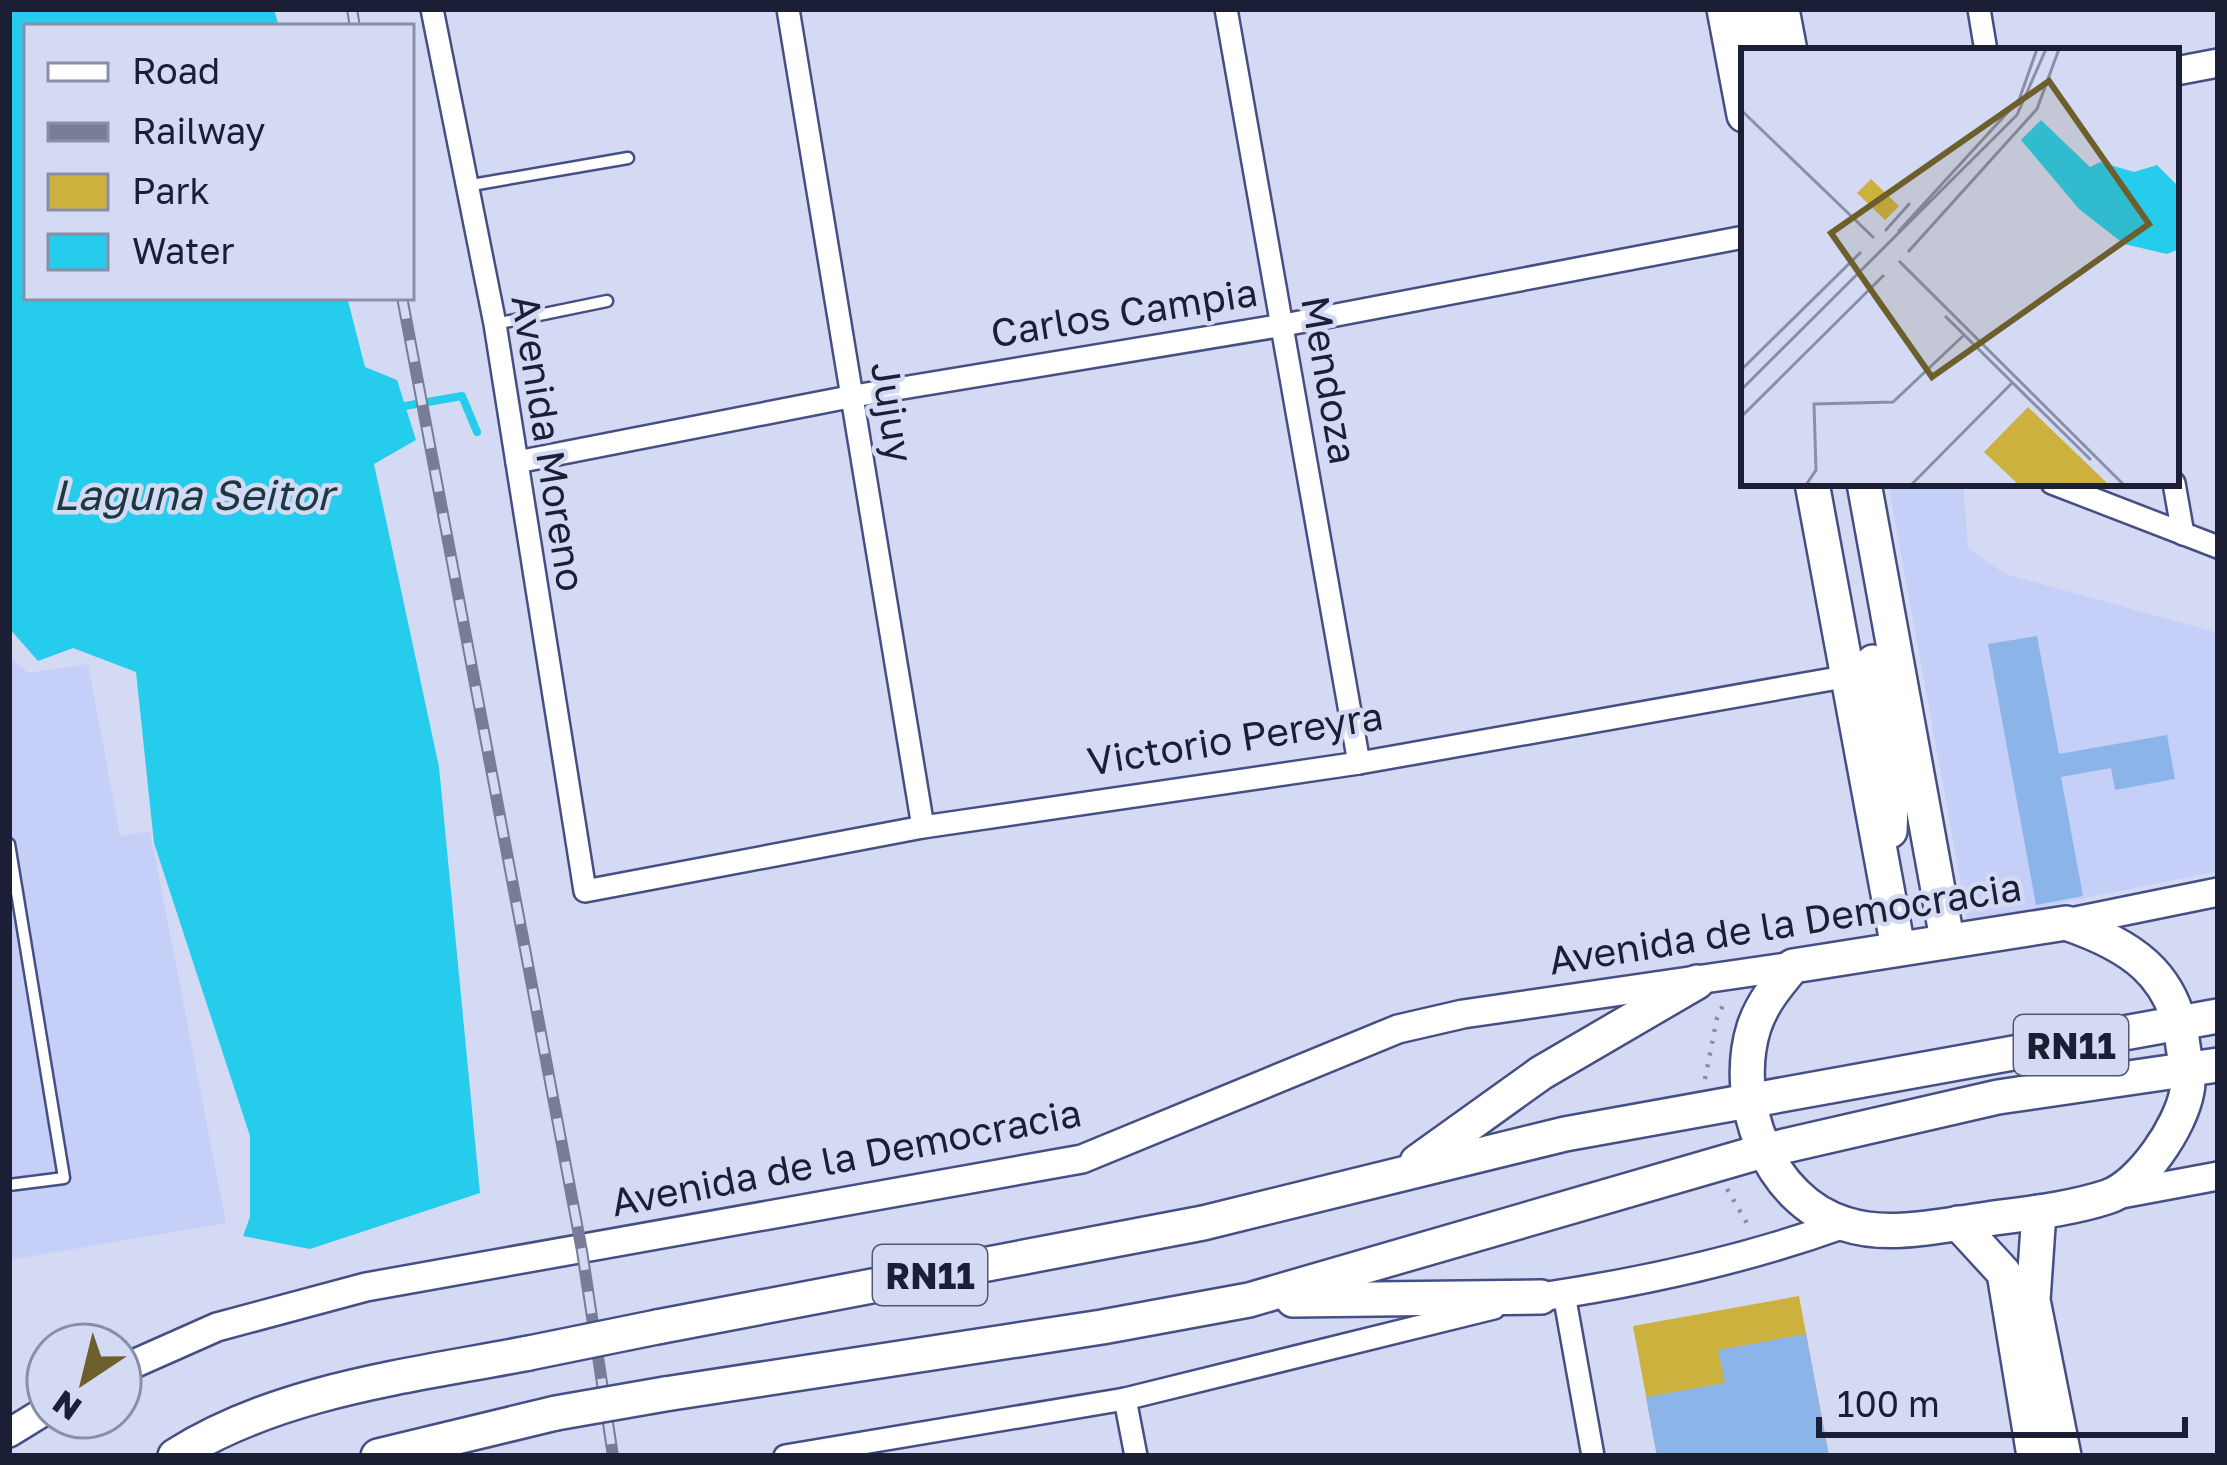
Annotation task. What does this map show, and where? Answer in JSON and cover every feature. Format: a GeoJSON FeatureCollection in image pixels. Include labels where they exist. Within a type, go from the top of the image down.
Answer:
{"type":"FeatureCollection","features":[{"type":"Feature","properties":{"kind":"main road"},"geometry":{"type":"LineString","coordinates":[[1724,9],[1741,99]]}},
{"type":"Feature","properties":{"kind":"main road"},"geometry":{"type":"LineString","coordinates":[[1755,9],[1762,48]]}},
{"type":"Feature","properties":{"kind":"main road"},"geometry":{"type":"LineString","coordinates":[[1782,9],[1789,48]]}},
{"type":"Feature","properties":{"kind":"main road"},"geometry":{"type":"LineString","coordinates":[[1813,486],[1939,895],[1947,940]]}},
{"type":"Feature","properties":{"kind":"main road"},"geometry":{"type":"LineString","coordinates":[[1843,486],[1892,779],[1939,895]]}},
{"type":"Feature","properties":{"kind":"main road"},"geometry":{"type":"LineString","coordinates":[[1864,486],[1888,892],[1898,948]]}},
{"type":"Feature","properties":{"kind":"main road"},"geometry":{"type":"LineString","coordinates":[[1888,892],[1892,779]]}},
{"type":"Feature","properties":{"kind":"main road"},"geometry":{"type":"LineString","coordinates":[[1793,966],[1769,994],[1754,1028],[1748,1064],[1763,1151],[1801,1200],[1844,1224],[1902,1230],[2039,1212],[2112,1196],[2162,1150],[2202,1067],[2157,979],[2136,954],[2114,939],[2066,922]]}},
{"type":"Feature","properties":{"kind":"main road","name":"Avenida de la Democracia"},"geometry":{"type":"LineString","coordinates":[[1793,966],[2066,922]]}},
{"type":"Feature","properties":{"kind":"main road"},"geometry":{"type":"LineString","coordinates":[[1401,1173],[1541,1073],[1697,982]]}},
{"type":"Feature","properties":{"kind":"main road","name":"RN11"},"geometry":{"type":"LineString","coordinates":[[175,1456],[205,1437],[281,1407],[385,1381],[1203,1223],[1565,1135],[2218,1016]]}},
{"type":"Feature","properties":{"kind":"main road","name":"RN11"},"geometry":{"type":"LineString","coordinates":[[378,1456],[556,1413],[1250,1300],[1763,1151],[1997,1097],[2202,1067]]}},
{"type":"Feature","properties":{"kind":"main road"},"geometry":{"type":"LineString","coordinates":[[2039,1212],[2033,1300],[2064,1456]]}},
{"type":"Feature","properties":{"kind":"main road"},"geometry":{"type":"LineString","coordinates":[[1958,1223],[2004,1274],[2034,1456]]}},
{"type":"Feature","properties":{"kind":"main road"},"geometry":{"type":"LineString","coordinates":[[1250,1300],[1552,1295]]}},
{"type":"Feature","properties":{"kind":"street","name":"Jujuy"},"geometry":{"type":"LineString","coordinates":[[788,9],[923,827]]}},
{"type":"Feature","properties":{"kind":"street","name":"Mendoza"},"geometry":{"type":"LineString","coordinates":[[1226,9],[1359,763]]}},
{"type":"Feature","properties":{"kind":"street"},"geometry":{"type":"LineString","coordinates":[[1979,9],[1986,48]]}},
{"type":"Feature","properties":{"kind":"street","name":"Avenida Moreno"},"geometry":{"type":"LineString","coordinates":[[437,10],[495,324],[585,891]]}},
{"type":"Feature","properties":{"kind":"street"},"geometry":{"type":"LineString","coordinates":[[2179,70],[2218,63]]}},
{"type":"Feature","properties":{"kind":"street","name":"Carlos Campia"},"geometry":{"type":"LineString","coordinates":[[517,462],[1741,238]]}},
{"type":"Feature","properties":{"kind":"street"},"geometry":{"type":"LineString","coordinates":[[2060,486],[2218,547]]}},
{"type":"Feature","properties":{"kind":"street"},"geometry":{"type":"LineString","coordinates":[[2175,486],[2183,534]]}},
{"type":"Feature","properties":{"kind":"street","name":"Victorio Pereyra"},"geometry":{"type":"LineString","coordinates":[[585,891],[923,827],[1359,763],[1873,672]]}},
{"type":"Feature","properties":{"kind":"street","name":"Avenida de la Democracia"},"geometry":{"type":"LineString","coordinates":[[2066,922],[2218,892]]}},
{"type":"Feature","properties":{"kind":"street","name":"Avenida de la Democracia"},"geometry":{"type":"LineString","coordinates":[[144,1359],[217,1327],[366,1286],[1082,1159],[1398,1029],[1463,1014],[1793,966]]}},
{"type":"Feature","properties":{"kind":"street"},"geometry":{"type":"LineString","coordinates":[[2112,1196],[2218,1176]]}},
{"type":"Feature","properties":{"kind":"street"},"geometry":{"type":"LineString","coordinates":[[785,1456],[1125,1399],[1552,1295],[1788,1245],[1844,1224]]}},
{"type":"Feature","properties":{"kind":"street"},"geometry":{"type":"LineString","coordinates":[[1552,1295],[1593,1456]]}},
{"type":"Feature","properties":{"kind":"street"},"geometry":{"type":"LineString","coordinates":[[1125,1399],[1136,1456]]}},
{"type":"Feature","properties":{"kind":"lane"},"geometry":{"type":"LineString","coordinates":[[466,186],[628,158]]}},
{"type":"Feature","properties":{"kind":"lane"},"geometry":{"type":"LineString","coordinates":[[495,324],[607,302]]}},
{"type":"Feature","properties":{"kind":"lane"},"geometry":{"type":"LineString","coordinates":[[9,844],[64,1178],[9,1185]]}},
{"type":"Feature","properties":{"kind":"shaded area"},"geometry":{"type":"Polygon","coordinates":[[[1889,486],[1963,486],[1968,548],[2005,574],[2218,633],[2218,871],[1968,922],[1889,486]]]}},
{"type":"Feature","properties":{"kind":"shaded area"},"geometry":{"type":"Polygon","coordinates":[[[9,656],[28,673],[88,664],[120,836],[150,831],[226,1223],[9,1260],[9,656]]]}},
{"type":"Feature","properties":{"kind":"green space"},"geometry":{"type":"Polygon","coordinates":[[[1799,1296],[1829,1456],[1657,1456],[1633,1326],[1799,1296]]]}},
{"type":"Feature","properties":{"kind":"water","name":"Laguna Seitor"},"geometry":{"type":"Polygon","coordinates":[[[9,9],[274,9],[278,24],[24,24],[24,300],[348,300],[365,367],[397,380],[416,440],[374,464],[439,767],[480,1193],[310,1249],[243,1236],[250,1217],[250,1136],[154,843],[136,672],[73,648],[38,661],[9,628],[9,9]]]}},
{"type":"Feature","properties":{"kind":"building"},"geometry":{"type":"Polygon","coordinates":[[[2037,636],[2059,754],[2167,735],[2175,779],[2115,790],[2111,768],[2061,777],[2083,896],[2036,905],[1988,644],[2037,636]]]}},
{"type":"Feature","properties":{"kind":"building"},"geometry":{"type":"Polygon","coordinates":[[[1806,1334],[1829,1456],[1657,1456],[1646,1397],[1725,1383],[1718,1350],[1806,1334]]]}},
{"type":"Feature","properties":{"kind":"waterway"},"geometry":{"type":"LineString","coordinates":[[405,406],[462,396],[477,432]]}},
{"type":"Feature","properties":{"kind":"railway"},"geometry":{"type":"LineString","coordinates":[[352,9],[354,24]]}},
{"type":"Feature","properties":{"kind":"railway"},"geometry":{"type":"LineString","coordinates":[[403,300],[582,1251],[613,1456]]}}]}
